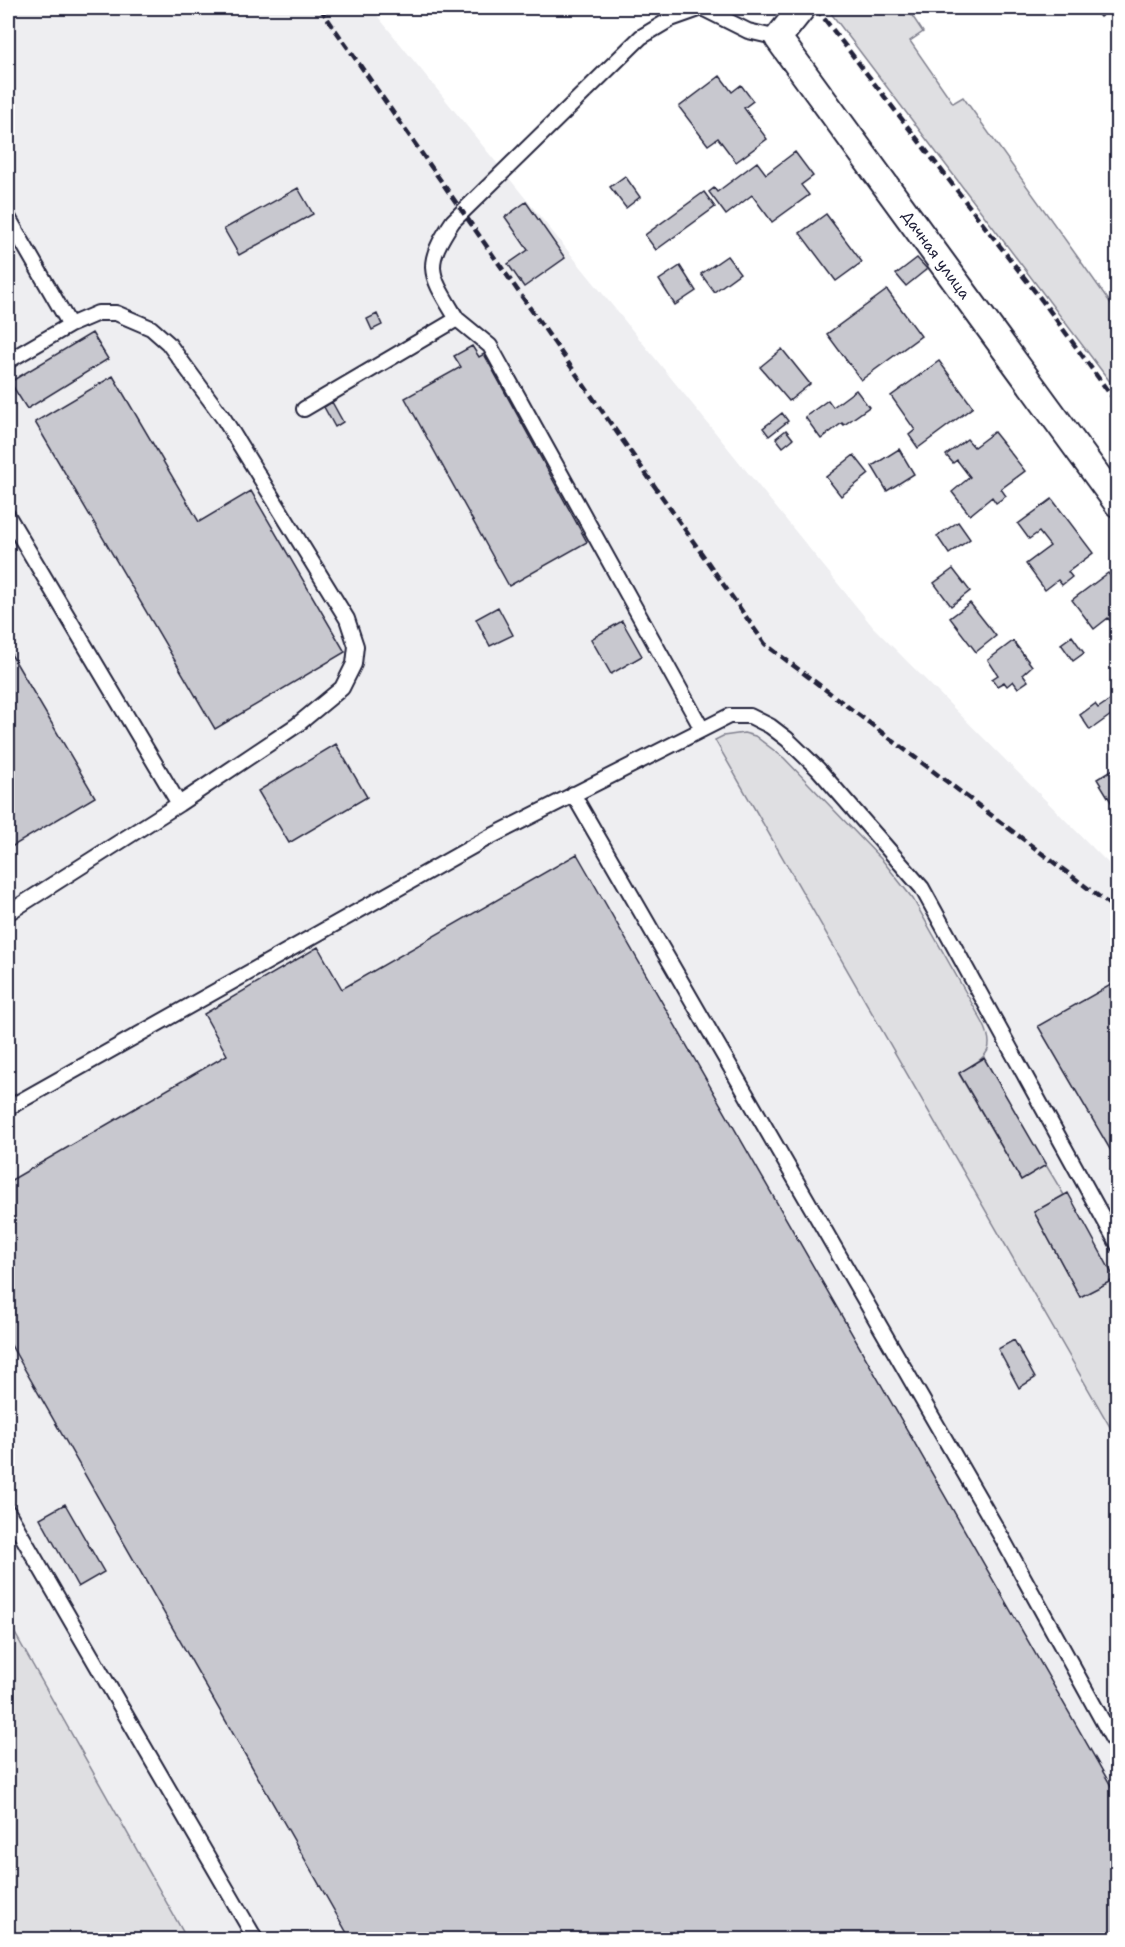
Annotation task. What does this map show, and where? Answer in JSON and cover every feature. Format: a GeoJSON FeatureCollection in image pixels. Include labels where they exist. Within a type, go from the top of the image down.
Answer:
{"type":"FeatureCollection","features":[{"type":"Feature","properties":{"kind":"street"},"geometry":{"type":"LineString","coordinates":[[778,38],[802,8]]}},
{"type":"Feature","properties":{"kind":"street","name":"Дачная улица"},"geometry":{"type":"LineString","coordinates":[[778,38],[1118,504]]}},
{"type":"Feature","properties":{"kind":"lane"},"geometry":{"type":"LineString","coordinates":[[702,729],[490,346],[457,319],[434,280],[432,263],[438,243],[453,221],[641,37],[671,19],[702,8],[748,31],[778,38]]}},
{"type":"Feature","properties":{"kind":"lane"},"geometry":{"type":"LineString","coordinates":[[8,217],[70,326]]}},
{"type":"Feature","properties":{"kind":"lane"},"geometry":{"type":"LineString","coordinates":[[8,361],[98,312],[116,313],[151,328],[168,343],[225,419],[347,619],[356,646],[354,664],[342,688],[297,725],[179,804],[8,913]]}},
{"type":"Feature","properties":{"kind":"lane"},"geometry":{"type":"LineString","coordinates":[[304,409],[457,319]]}},
{"type":"Feature","properties":{"kind":"lane"},"geometry":{"type":"LineString","coordinates":[[8,519],[179,804]]}},
{"type":"Feature","properties":{"kind":"lane"},"geometry":{"type":"LineString","coordinates":[[8,1108],[486,839],[729,716],[750,716],[770,726],[787,739],[818,769],[922,888],[1118,1245]]}},
{"type":"Feature","properties":{"kind":"lane"},"geometry":{"type":"LineString","coordinates":[[573,794],[1002,1538],[1118,1749]]}},
{"type":"Feature","properties":{"kind":"lane"},"geometry":{"type":"LineString","coordinates":[[8,1512],[256,1940]]}},
{"type":"Feature","properties":{"kind":"shaded area"},"geometry":{"type":"Polygon","coordinates":[[[8,8],[371,8],[873,627],[1117,872],[1117,1939],[187,1939],[8,1621],[8,8]]]}},
{"type":"Feature","properties":{"kind":"shaded area"},"geometry":{"type":"Polygon","coordinates":[[[827,8],[907,8],[923,32],[910,41],[953,103],[963,97],[1117,312],[1117,391],[827,8]]]}},
{"type":"Feature","properties":{"kind":"shaded area"},"geometry":{"type":"Polygon","coordinates":[[[744,733],[755,736],[784,758],[883,861],[913,899],[983,1023],[989,1042],[988,1049],[980,1059],[959,1074],[1021,1180],[1046,1165],[1064,1195],[1034,1212],[1080,1297],[1115,1279],[1117,1284],[1117,1439],[715,740],[723,736],[744,733]]]}},
{"type":"Feature","properties":{"kind":"shaded area"},"geometry":{"type":"Polygon","coordinates":[[[8,1621],[187,1939],[9,1939],[8,1621]]]}},
{"type":"Feature","properties":{"kind":"building"},"geometry":{"type":"Polygon","coordinates":[[[1113,8],[1100,17],[1094,10],[1113,8]]]}},
{"type":"Feature","properties":{"kind":"building"},"geometry":{"type":"Polygon","coordinates":[[[720,76],[732,92],[741,85],[753,101],[744,108],[767,139],[736,162],[718,138],[708,145],[679,107],[720,76]]]}},
{"type":"Feature","properties":{"kind":"building"},"geometry":{"type":"Polygon","coordinates":[[[795,152],[813,176],[801,185],[809,195],[772,222],[752,195],[726,215],[709,192],[714,188],[717,192],[757,162],[766,174],[795,152]]]}},
{"type":"Feature","properties":{"kind":"building"},"geometry":{"type":"Polygon","coordinates":[[[625,176],[640,197],[626,208],[610,187],[625,176]]]}},
{"type":"Feature","properties":{"kind":"building"},"geometry":{"type":"Polygon","coordinates":[[[298,188],[313,214],[239,255],[224,229],[298,188]]]}},
{"type":"Feature","properties":{"kind":"building"},"geometry":{"type":"Polygon","coordinates":[[[704,192],[715,207],[656,250],[645,235],[704,192]]]}},
{"type":"Feature","properties":{"kind":"building"},"geometry":{"type":"Polygon","coordinates":[[[526,202],[565,258],[524,287],[508,264],[528,250],[505,217],[526,202]]]}},
{"type":"Feature","properties":{"kind":"building"},"geometry":{"type":"Polygon","coordinates":[[[826,214],[862,262],[836,281],[800,233],[826,214]]]}},
{"type":"Feature","properties":{"kind":"building"},"geometry":{"type":"Polygon","coordinates":[[[727,256],[740,273],[714,292],[701,274],[727,256]]]}},
{"type":"Feature","properties":{"kind":"building"},"geometry":{"type":"Polygon","coordinates":[[[917,258],[927,269],[906,286],[896,274],[917,258]]]}},
{"type":"Feature","properties":{"kind":"building"},"geometry":{"type":"Polygon","coordinates":[[[680,266],[696,291],[675,305],[659,280],[680,266]]]}},
{"type":"Feature","properties":{"kind":"building"},"geometry":{"type":"Polygon","coordinates":[[[887,290],[921,336],[861,380],[827,334],[887,290]]]}},
{"type":"Feature","properties":{"kind":"building"},"geometry":{"type":"Polygon","coordinates":[[[377,314],[382,325],[372,330],[367,319],[377,314]]]}},
{"type":"Feature","properties":{"kind":"building"},"geometry":{"type":"Polygon","coordinates":[[[92,333],[108,359],[27,409],[10,382],[92,333]]]}},
{"type":"Feature","properties":{"kind":"building"},"geometry":{"type":"Polygon","coordinates":[[[472,346],[479,357],[484,354],[587,542],[509,586],[405,398],[461,367],[454,356],[472,346]]]}},
{"type":"Feature","properties":{"kind":"building"},"geometry":{"type":"Polygon","coordinates":[[[782,349],[810,384],[789,401],[760,367],[782,349]]]}},
{"type":"Feature","properties":{"kind":"building"},"geometry":{"type":"Polygon","coordinates":[[[939,361],[973,407],[918,448],[909,435],[915,430],[891,396],[939,361]]]}},
{"type":"Feature","properties":{"kind":"building"},"geometry":{"type":"Polygon","coordinates":[[[113,376],[199,522],[251,491],[345,652],[215,729],[35,422],[113,376]]]}},
{"type":"Feature","properties":{"kind":"building"},"geometry":{"type":"Polygon","coordinates":[[[856,390],[869,407],[821,439],[805,417],[828,400],[833,407],[856,390]]]}},
{"type":"Feature","properties":{"kind":"building"},"geometry":{"type":"Polygon","coordinates":[[[332,402],[343,422],[335,427],[324,407],[332,402]]]}},
{"type":"Feature","properties":{"kind":"building"},"geometry":{"type":"Polygon","coordinates":[[[782,413],[788,421],[769,436],[763,428],[782,413]]]}},
{"type":"Feature","properties":{"kind":"building"},"geometry":{"type":"Polygon","coordinates":[[[786,430],[793,439],[783,447],[776,438],[786,430]]]}},
{"type":"Feature","properties":{"kind":"building"},"geometry":{"type":"Polygon","coordinates":[[[994,432],[1025,471],[1001,489],[1006,496],[996,503],[992,497],[970,515],[952,492],[970,477],[957,460],[953,463],[946,455],[967,439],[974,447],[994,432]]]}},
{"type":"Feature","properties":{"kind":"building"},"geometry":{"type":"Polygon","coordinates":[[[899,449],[914,474],[887,491],[872,466],[899,449]]]}},
{"type":"Feature","properties":{"kind":"building"},"geometry":{"type":"Polygon","coordinates":[[[854,455],[869,474],[841,496],[826,477],[854,455]]]}},
{"type":"Feature","properties":{"kind":"building"},"geometry":{"type":"Polygon","coordinates":[[[1052,499],[1093,553],[1068,572],[1072,577],[1062,585],[1058,580],[1045,590],[1026,564],[1050,546],[1039,532],[1029,539],[1018,524],[1052,499]]]}},
{"type":"Feature","properties":{"kind":"building"},"geometry":{"type":"Polygon","coordinates":[[[958,522],[970,539],[949,554],[937,536],[958,522]]]}},
{"type":"Feature","properties":{"kind":"building"},"geometry":{"type":"Polygon","coordinates":[[[953,569],[970,591],[951,606],[934,583],[953,569]]]}},
{"type":"Feature","properties":{"kind":"building"},"geometry":{"type":"Polygon","coordinates":[[[1108,573],[1118,585],[1118,618],[1112,623],[1108,618],[1094,629],[1072,600],[1108,573]]]}},
{"type":"Feature","properties":{"kind":"building"},"geometry":{"type":"Polygon","coordinates":[[[970,603],[996,636],[976,652],[950,618],[970,603]]]}},
{"type":"Feature","properties":{"kind":"building"},"geometry":{"type":"Polygon","coordinates":[[[498,607],[513,635],[490,646],[476,619],[498,607]]]}},
{"type":"Feature","properties":{"kind":"building"},"geometry":{"type":"Polygon","coordinates":[[[622,621],[642,656],[611,674],[591,639],[622,621]]]}},
{"type":"Feature","properties":{"kind":"building"},"geometry":{"type":"Polygon","coordinates":[[[1072,636],[1084,653],[1073,661],[1061,644],[1072,636]]]}},
{"type":"Feature","properties":{"kind":"building"},"geometry":{"type":"Polygon","coordinates":[[[1013,641],[1032,666],[1023,674],[1028,681],[1018,688],[1013,681],[1007,686],[1004,682],[997,686],[992,679],[998,675],[988,660],[1013,641]]]}},
{"type":"Feature","properties":{"kind":"building"},"geometry":{"type":"Polygon","coordinates":[[[8,649],[95,797],[8,849],[8,649]]]}},
{"type":"Feature","properties":{"kind":"building"},"geometry":{"type":"Polygon","coordinates":[[[1117,695],[1118,710],[1090,730],[1080,715],[1095,704],[1098,708],[1117,695]]]}},
{"type":"Feature","properties":{"kind":"building"},"geometry":{"type":"Polygon","coordinates":[[[336,744],[367,797],[289,843],[258,791],[336,744]]]}},
{"type":"Feature","properties":{"kind":"building"},"geometry":{"type":"Polygon","coordinates":[[[1118,766],[1118,813],[1097,779],[1118,766]]]}},
{"type":"Feature","properties":{"kind":"building"},"geometry":{"type":"Polygon","coordinates":[[[577,854],[1118,1798],[1118,1940],[351,1940],[8,1340],[8,1182],[227,1055],[204,1014],[318,947],[342,989],[577,854]]]}},
{"type":"Feature","properties":{"kind":"building"},"geometry":{"type":"Polygon","coordinates":[[[1116,982],[1118,985],[1118,1163],[1038,1026],[1116,982]]]}},
{"type":"Feature","properties":{"kind":"building"},"geometry":{"type":"Polygon","coordinates":[[[984,1058],[1046,1165],[1021,1180],[959,1073],[984,1058]]]}},
{"type":"Feature","properties":{"kind":"building"},"geometry":{"type":"Polygon","coordinates":[[[1068,1193],[1115,1279],[1080,1297],[1034,1212],[1068,1193]]]}},
{"type":"Feature","properties":{"kind":"building"},"geometry":{"type":"Polygon","coordinates":[[[1014,1340],[1035,1378],[1019,1388],[998,1349],[1014,1340]]]}},
{"type":"Feature","properties":{"kind":"building"},"geometry":{"type":"Polygon","coordinates":[[[65,1504],[104,1572],[78,1587],[40,1518],[65,1504]]]}},
{"type":"Feature","properties":{"kind":"railway"},"geometry":{"type":"LineString","coordinates":[[320,8],[765,644],[1118,911]]}},
{"type":"Feature","properties":{"kind":"railway"},"geometry":{"type":"LineString","coordinates":[[816,8],[1047,307],[1118,405]]}}]}
